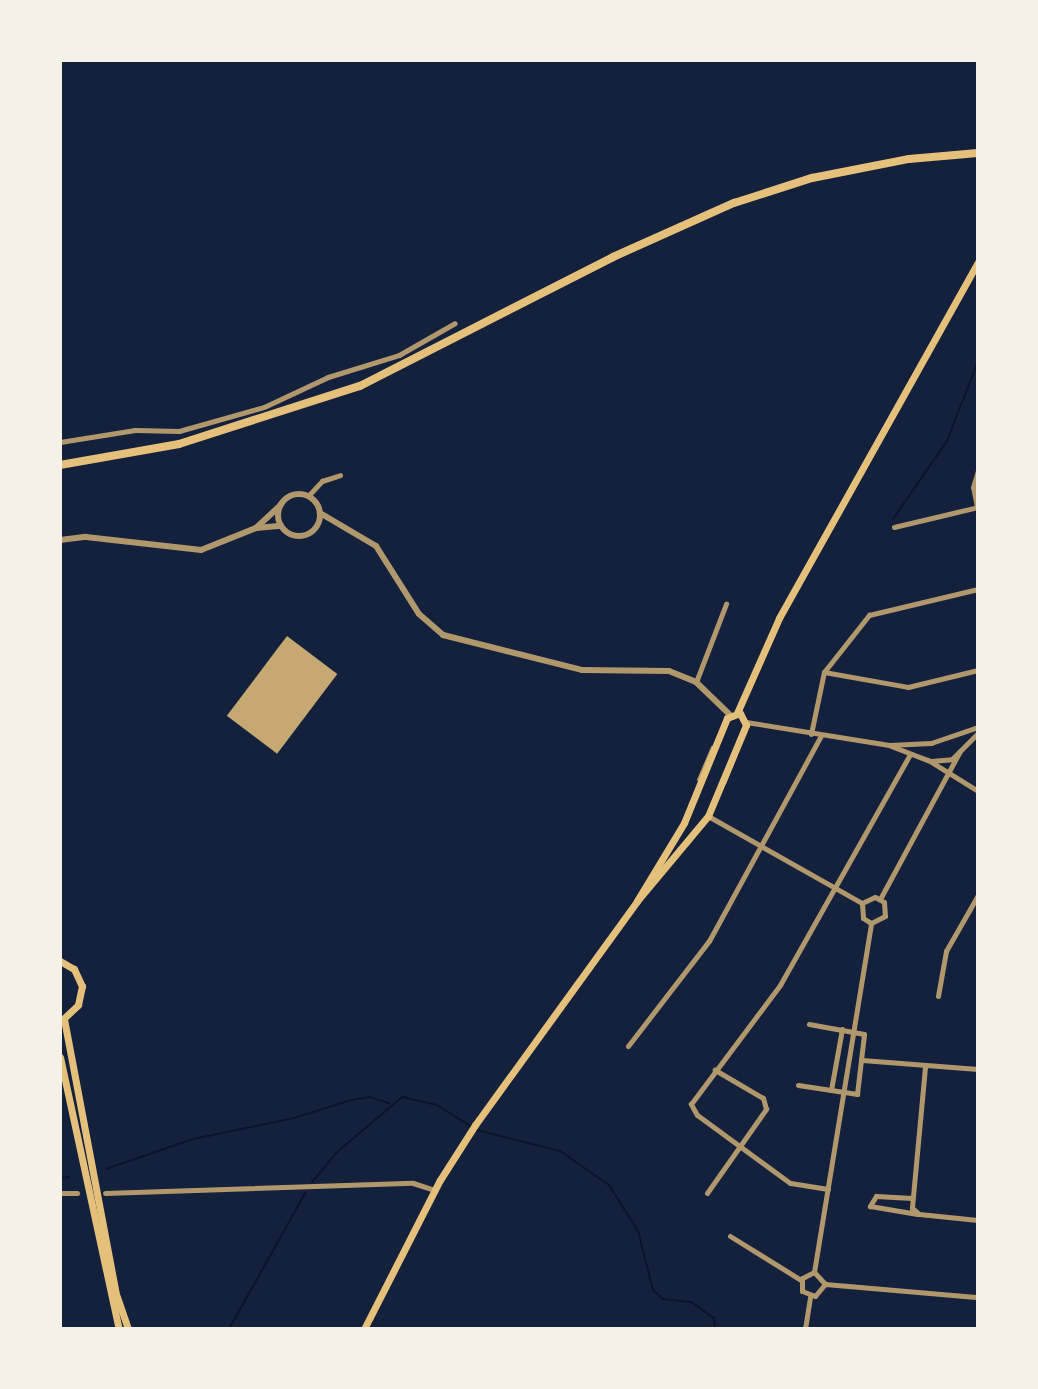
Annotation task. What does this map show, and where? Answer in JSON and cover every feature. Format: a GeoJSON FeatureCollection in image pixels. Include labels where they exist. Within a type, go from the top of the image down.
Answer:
{"type":"FeatureCollection","features":[{"type":"Feature","properties":{"kind":"highway"},"geometry":{"type":"LineString","coordinates":[[60,465],[179,444],[305,408],[411,364],[613,257],[734,203],[812,178],[909,159],[978,153]]}},
{"type":"Feature","properties":{"kind":"main road"},"geometry":{"type":"LineString","coordinates":[[637,901],[692,805],[779,618],[978,262]]}},
{"type":"Feature","properties":{"kind":"main road"},"geometry":{"type":"LineString","coordinates":[[733,714],[745,725]]}},
{"type":"Feature","properties":{"kind":"main road"},"geometry":{"type":"LineString","coordinates":[[726,727],[736,733],[745,725]]}},
{"type":"Feature","properties":{"kind":"main road"},"geometry":{"type":"LineString","coordinates":[[364,1329],[435,1190],[474,1128],[637,901],[707,814],[745,725]]}},
{"type":"Feature","properties":{"kind":"main road"},"geometry":{"type":"LineString","coordinates":[[692,805],[704,802],[707,814]]}},
{"type":"Feature","properties":{"kind":"main road"},"geometry":{"type":"LineString","coordinates":[[692,805],[695,820],[707,814]]}},
{"type":"Feature","properties":{"kind":"main road"},"geometry":{"type":"LineString","coordinates":[[60,961],[74,969],[82,986],[78,1005],[62,1020],[116,1294],[128,1329]]}},
{"type":"Feature","properties":{"kind":"main road"},"geometry":{"type":"LineString","coordinates":[[60,1057],[119,1329]]}},
{"type":"Feature","properties":{"kind":"street"},"geometry":{"type":"LineString","coordinates":[[60,442],[135,430],[179,431],[264,407],[328,377],[399,355],[455,323]]}},
{"type":"Feature","properties":{"kind":"street"},"geometry":{"type":"LineString","coordinates":[[894,527],[977,507],[973,487],[978,471]]}},
{"type":"Feature","properties":{"kind":"street"},"geometry":{"type":"LineString","coordinates":[[308,496],[322,481],[340,475]]}},
{"type":"Feature","properties":{"kind":"street"},"geometry":{"type":"LineString","coordinates":[[256,528],[293,495],[308,496]]}},
{"type":"Feature","properties":{"kind":"street"},"geometry":{"type":"LineString","coordinates":[[308,496],[320,513],[376,546],[419,614],[443,635],[582,670],[669,671],[696,682],[733,714]]}},
{"type":"Feature","properties":{"kind":"street"},"geometry":{"type":"LineString","coordinates":[[281,505],[281,526]]}},
{"type":"Feature","properties":{"kind":"street"},"geometry":{"type":"LineString","coordinates":[[317,526],[320,513]]}},
{"type":"Feature","properties":{"kind":"street"},"geometry":{"type":"LineString","coordinates":[[60,540],[86,537],[201,550],[256,528],[281,526],[300,536],[317,526],[337,524]]}},
{"type":"Feature","properties":{"kind":"street"},"geometry":{"type":"LineString","coordinates":[[811,734],[824,672],[869,615],[978,589]]}},
{"type":"Feature","properties":{"kind":"street"},"geometry":{"type":"LineString","coordinates":[[696,682],[726,604]]}},
{"type":"Feature","properties":{"kind":"street"},"geometry":{"type":"LineString","coordinates":[[824,672],[908,687],[978,670]]}},
{"type":"Feature","properties":{"kind":"street"},"geometry":{"type":"LineString","coordinates":[[745,725],[889,745],[931,743],[978,730]]}},
{"type":"Feature","properties":{"kind":"street"},"geometry":{"type":"LineString","coordinates":[[889,745],[929,760],[946,761],[961,750],[978,730]]}},
{"type":"Feature","properties":{"kind":"street"},"geometry":{"type":"LineString","coordinates":[[628,1046],[709,941],[821,736]]}},
{"type":"Feature","properties":{"kind":"street"},"geometry":{"type":"LineString","coordinates":[[871,923],[885,916],[880,899],[951,775],[961,750],[957,739],[949,738]]}},
{"type":"Feature","properties":{"kind":"street"},"geometry":{"type":"LineString","coordinates":[[931,743],[925,749],[929,760],[978,791]]}},
{"type":"Feature","properties":{"kind":"street"},"geometry":{"type":"LineString","coordinates":[[828,1189],[790,1183],[693,1110],[693,1098],[769,1001],[910,754]]}},
{"type":"Feature","properties":{"kind":"street"},"geometry":{"type":"LineString","coordinates":[[707,814],[835,890],[862,903],[880,899]]}},
{"type":"Feature","properties":{"kind":"street"},"geometry":{"type":"LineString","coordinates":[[938,996],[946,951],[978,895]]}},
{"type":"Feature","properties":{"kind":"street"},"geometry":{"type":"LineString","coordinates":[[862,903],[860,913],[871,923]]}},
{"type":"Feature","properties":{"kind":"street"},"geometry":{"type":"LineString","coordinates":[[801,1280],[814,1272],[871,923]]}},
{"type":"Feature","properties":{"kind":"street"},"geometry":{"type":"LineString","coordinates":[[798,1085],[857,1094],[864,1034],[809,1024]]}},
{"type":"Feature","properties":{"kind":"street"},"geometry":{"type":"LineString","coordinates":[[831,1090],[842,1029]]}},
{"type":"Feature","properties":{"kind":"street"},"geometry":{"type":"LineString","coordinates":[[862,1060],[978,1069]]}},
{"type":"Feature","properties":{"kind":"street"},"geometry":{"type":"LineString","coordinates":[[919,1214],[912,1198],[925,1067]]}},
{"type":"Feature","properties":{"kind":"street"},"geometry":{"type":"LineString","coordinates":[[707,1193],[742,1148],[766,1103],[715,1070]]}},
{"type":"Feature","properties":{"kind":"street"},"geometry":{"type":"LineString","coordinates":[[105,1193],[413,1183],[435,1190]]}},
{"type":"Feature","properties":{"kind":"street"},"geometry":{"type":"LineString","coordinates":[[60,1193],[77,1193]]}},
{"type":"Feature","properties":{"kind":"street"},"geometry":{"type":"LineString","coordinates":[[912,1198],[876,1196],[870,1206],[978,1220]]}},
{"type":"Feature","properties":{"kind":"street"},"geometry":{"type":"LineString","coordinates":[[730,1236],[801,1280]]}},
{"type":"Feature","properties":{"kind":"street"},"geometry":{"type":"LineString","coordinates":[[814,1272],[825,1284],[978,1297]]}},
{"type":"Feature","properties":{"kind":"street"},"geometry":{"type":"LineString","coordinates":[[801,1280],[802,1291],[810,1296],[820,1294],[825,1284]]}},
{"type":"Feature","properties":{"kind":"street"},"geometry":{"type":"LineString","coordinates":[[805,1329],[810,1296]]}},
{"type":"Feature","properties":{"kind":"building"},"geometry":{"type":"Polygon","coordinates":[[[287,636],[337,674],[277,754],[227,716],[287,636]]]}},
{"type":"Feature","properties":{"kind":"waterway"},"geometry":{"type":"LineString","coordinates":[[893,519],[947,441],[978,361]]}},
{"type":"Feature","properties":{"kind":"waterway"},"geometry":{"type":"LineString","coordinates":[[106,1169],[193,1139],[294,1118],[351,1100],[370,1097],[389,1103]]}},
{"type":"Feature","properties":{"kind":"waterway"},"geometry":{"type":"LineString","coordinates":[[312,1182],[336,1153],[402,1097],[437,1105],[472,1127]]}},
{"type":"Feature","properties":{"kind":"waterway"},"geometry":{"type":"LineString","coordinates":[[477,1130],[560,1151],[609,1185],[638,1231],[653,1290],[663,1299],[691,1302],[714,1318],[715,1329]]}},
{"type":"Feature","properties":{"kind":"waterway"},"geometry":{"type":"LineString","coordinates":[[60,1178],[69,1177]]}},
{"type":"Feature","properties":{"kind":"waterway"},"geometry":{"type":"LineString","coordinates":[[229,1329],[306,1192]]}}]}
